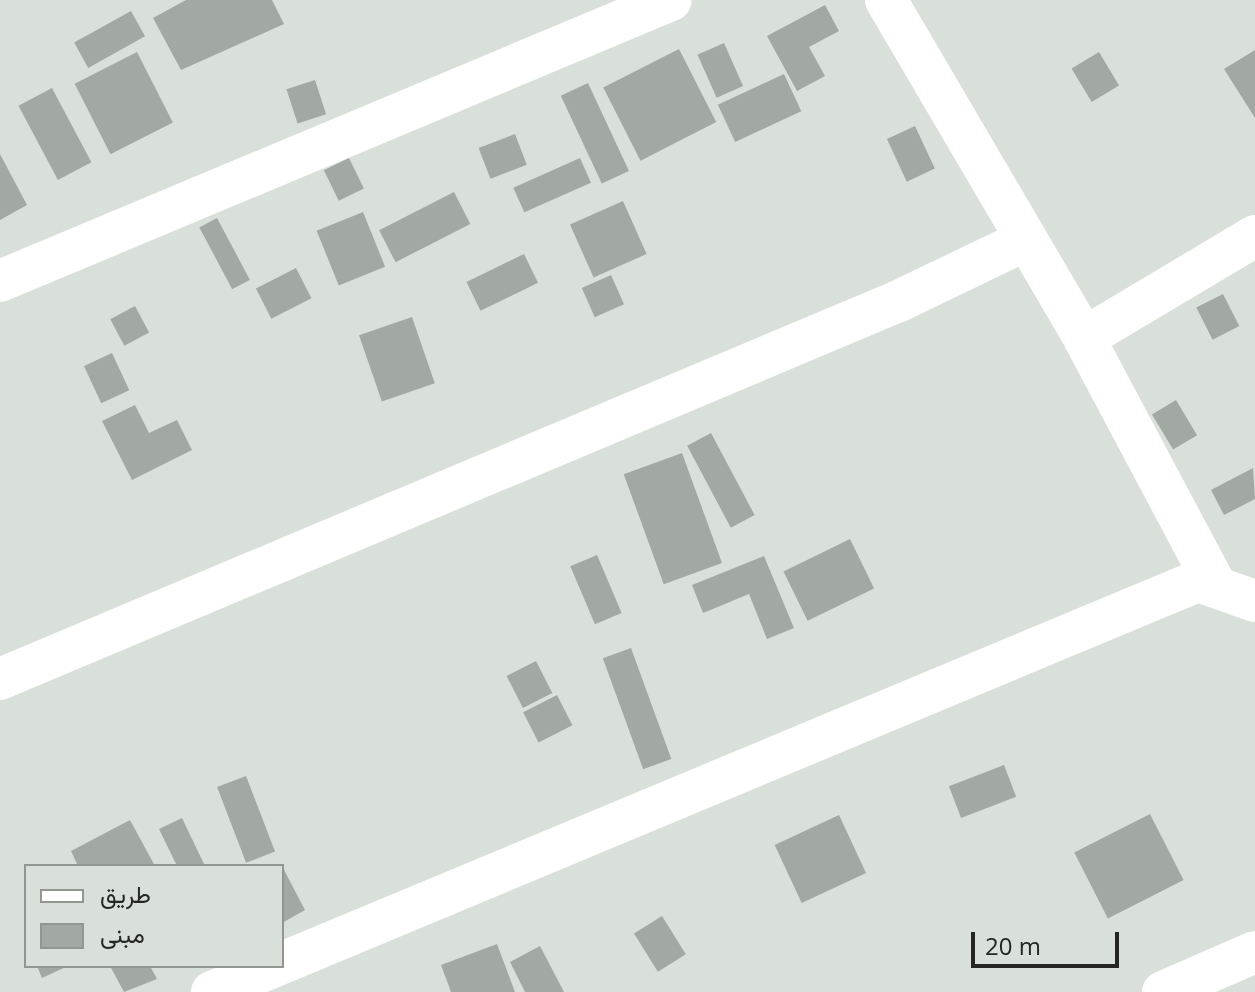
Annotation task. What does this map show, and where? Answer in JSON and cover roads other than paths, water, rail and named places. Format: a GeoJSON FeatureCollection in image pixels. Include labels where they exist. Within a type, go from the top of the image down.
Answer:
{"type":"FeatureCollection","features":[{"type":"Feature","properties":{"kind":"street"},"geometry":{"type":"LineString","coordinates":[[0,281],[671,0]]}},
{"type":"Feature","properties":{"kind":"street"},"geometry":{"type":"LineString","coordinates":[[886,0],[1084,338],[1215,584]]}},
{"type":"Feature","properties":{"kind":"street"},"geometry":{"type":"LineString","coordinates":[[1084,338],[1255,236]]}},
{"type":"Feature","properties":{"kind":"street"},"geometry":{"type":"LineString","coordinates":[[0,679],[899,301],[1026,240]]}},
{"type":"Feature","properties":{"kind":"street"},"geometry":{"type":"LineString","coordinates":[[284,962],[1198,581],[1215,584],[1255,601]]}},
{"type":"Feature","properties":{"kind":"street"},"geometry":{"type":"LineString","coordinates":[[1163,992],[1255,952]]}},
{"type":"Feature","properties":{"kind":"street"},"geometry":{"type":"LineString","coordinates":[[212,992],[270,968]]}}]}
